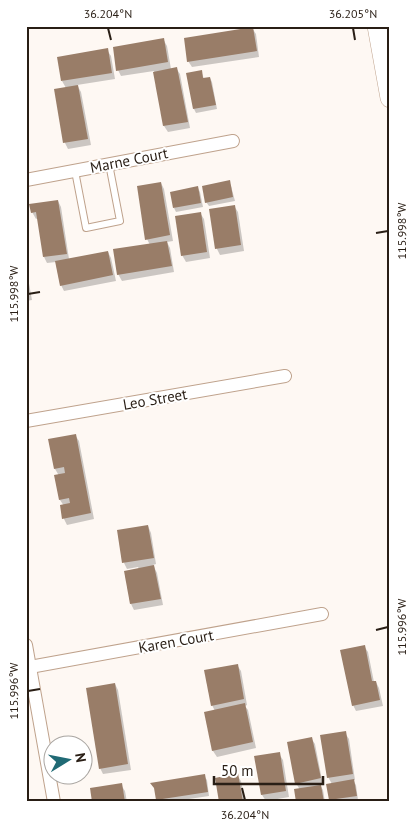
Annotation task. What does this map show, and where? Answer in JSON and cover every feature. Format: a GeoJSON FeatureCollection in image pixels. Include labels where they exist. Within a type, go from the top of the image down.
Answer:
{"type":"FeatureCollection","features":[{"type":"Feature","properties":{"kind":"main road"},"geometry":{"type":"LineString","coordinates":[[376,26],[390,97]]}},
{"type":"Feature","properties":{"kind":"street","name":"Marne Court"},"geometry":{"type":"LineString","coordinates":[[26,180],[233,141]]}},
{"type":"Feature","properties":{"kind":"street","name":"Leo Street"},"geometry":{"type":"LineString","coordinates":[[26,422],[285,376]]}},
{"type":"Feature","properties":{"kind":"street","name":"Karen Court"},"geometry":{"type":"LineString","coordinates":[[30,667],[322,614]]}},
{"type":"Feature","properties":{"kind":"street"},"geometry":{"type":"LineString","coordinates":[[26,645],[54,802]]}},
{"type":"Feature","properties":{"kind":"lane"},"geometry":{"type":"LineString","coordinates":[[75,171],[86,228],[120,221],[110,164]]}},
{"type":"Feature","properties":{"kind":"building"},"geometry":{"type":"Polygon","coordinates":[[[253,27],[257,51],[187,62],[184,38],[253,27]]]}},
{"type":"Feature","properties":{"kind":"building"},"geometry":{"type":"Polygon","coordinates":[[[164,38],[168,62],[116,71],[113,47],[164,38]]]}},
{"type":"Feature","properties":{"kind":"building"},"geometry":{"type":"Polygon","coordinates":[[[108,48],[112,73],[61,81],[57,57],[108,48]]]}},
{"type":"Feature","properties":{"kind":"building"},"geometry":{"type":"Polygon","coordinates":[[[177,67],[188,122],[163,126],[153,72],[177,67]]]}},
{"type":"Feature","properties":{"kind":"building"},"geometry":{"type":"Polygon","coordinates":[[[202,70],[203,78],[210,77],[216,105],[193,109],[186,73],[202,70]]]}},
{"type":"Feature","properties":{"kind":"building"},"geometry":{"type":"Polygon","coordinates":[[[78,85],[88,139],[63,143],[54,89],[78,85]]]}},
{"type":"Feature","properties":{"kind":"building"},"geometry":{"type":"Polygon","coordinates":[[[230,180],[233,197],[205,203],[202,186],[230,180]]]}},
{"type":"Feature","properties":{"kind":"building"},"geometry":{"type":"Polygon","coordinates":[[[161,182],[170,235],[145,240],[137,186],[161,182]]]}},
{"type":"Feature","properties":{"kind":"building"},"geometry":{"type":"Polygon","coordinates":[[[198,186],[201,203],[173,208],[170,192],[198,186]]]}},
{"type":"Feature","properties":{"kind":"building"},"geometry":{"type":"Polygon","coordinates":[[[58,200],[67,254],[43,257],[36,212],[31,213],[29,204],[58,200]]]}},
{"type":"Feature","properties":{"kind":"building"},"geometry":{"type":"Polygon","coordinates":[[[235,205],[241,245],[215,249],[209,209],[235,205]]]}},
{"type":"Feature","properties":{"kind":"building"},"geometry":{"type":"Polygon","coordinates":[[[201,212],[207,252],[181,256],[175,216],[201,212]]]}},
{"type":"Feature","properties":{"kind":"building"},"geometry":{"type":"Polygon","coordinates":[[[167,241],[172,266],[117,275],[113,249],[167,241]]]}},
{"type":"Feature","properties":{"kind":"building"},"geometry":{"type":"Polygon","coordinates":[[[108,251],[113,275],[60,286],[55,261],[108,251]]]}},
{"type":"Feature","properties":{"kind":"building"},"geometry":{"type":"Polygon","coordinates":[[[76,434],[91,513],[62,519],[60,505],[70,503],[69,498],[59,500],[54,475],[65,473],[64,467],[54,469],[48,439],[76,434]]]}},
{"type":"Feature","properties":{"kind":"building"},"geometry":{"type":"Polygon","coordinates":[[[148,525],[154,558],[122,563],[117,530],[148,525]]]}},
{"type":"Feature","properties":{"kind":"building"},"geometry":{"type":"Polygon","coordinates":[[[154,565],[161,599],[130,604],[124,571],[154,565]]]}},
{"type":"Feature","properties":{"kind":"building"},"geometry":{"type":"Polygon","coordinates":[[[365,645],[372,681],[376,681],[380,700],[352,706],[340,650],[365,645]]]}},
{"type":"Feature","properties":{"kind":"building"},"geometry":{"type":"Polygon","coordinates":[[[238,664],[244,699],[211,706],[204,670],[238,664]]]}},
{"type":"Feature","properties":{"kind":"building"},"geometry":{"type":"Polygon","coordinates":[[[115,683],[128,764],[99,769],[86,688],[115,683]]]}},
{"type":"Feature","properties":{"kind":"building"},"geometry":{"type":"Polygon","coordinates":[[[245,703],[253,742],[212,751],[204,712],[245,703]]]}},
{"type":"Feature","properties":{"kind":"building"},"geometry":{"type":"Polygon","coordinates":[[[346,731],[353,774],[327,778],[320,735],[346,731]]]}},
{"type":"Feature","properties":{"kind":"building"},"geometry":{"type":"Polygon","coordinates":[[[312,737],[321,778],[295,784],[287,742],[312,737]]]}},
{"type":"Feature","properties":{"kind":"building"},"geometry":{"type":"Polygon","coordinates":[[[280,752],[286,791],[261,795],[254,756],[280,752]]]}},
{"type":"Feature","properties":{"kind":"building"},"geometry":{"type":"Polygon","coordinates":[[[238,773],[243,802],[219,802],[215,778],[238,773]]]}},
{"type":"Feature","properties":{"kind":"building"},"geometry":{"type":"Polygon","coordinates":[[[205,774],[208,792],[156,800],[154,788],[150,783],[205,774]]]}},
{"type":"Feature","properties":{"kind":"building"},"geometry":{"type":"Polygon","coordinates":[[[354,779],[357,796],[329,800],[326,784],[354,779]]]}},
{"type":"Feature","properties":{"kind":"building"},"geometry":{"type":"Polygon","coordinates":[[[122,783],[125,802],[92,802],[90,788],[122,783]]]}},
{"type":"Feature","properties":{"kind":"building"},"geometry":{"type":"Polygon","coordinates":[[[321,785],[324,802],[296,802],[294,789],[321,785]]]}}]}
